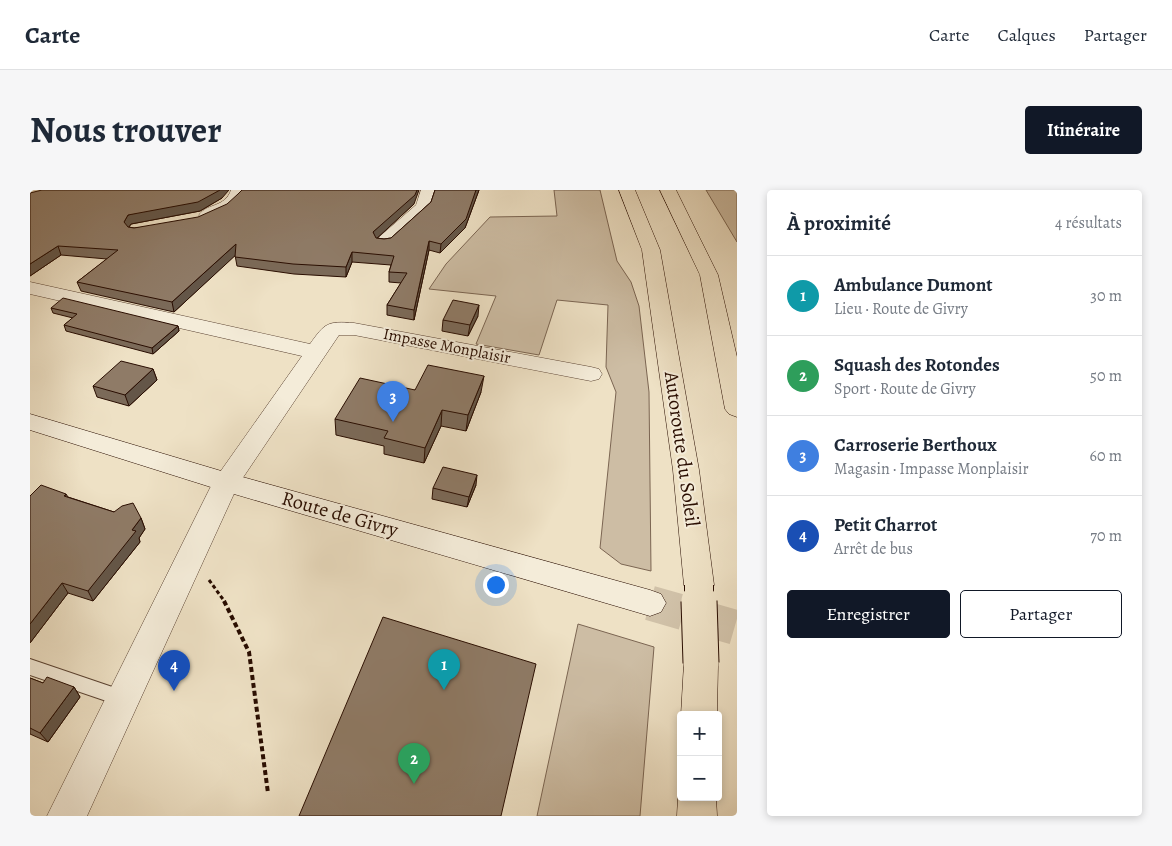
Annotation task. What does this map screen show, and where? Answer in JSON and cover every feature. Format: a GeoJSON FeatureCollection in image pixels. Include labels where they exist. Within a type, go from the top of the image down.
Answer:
{"type":"FeatureCollection","features":[{"type":"Feature","properties":{"kind":"highway","name":"Autoroute du Soleil"},"geometry":{"type":"LineString","coordinates":[[627,190],[653,259],[686,470],[699,585],[701,664],[699,711]]}},
{"type":"Feature","properties":{"kind":"highway"},"geometry":{"type":"LineString","coordinates":[[668,190],[708,275],[737,409]]}},
{"type":"Feature","properties":{"kind":"highway"},"geometry":{"type":"LineString","coordinates":[[697,801],[697,816]]}},
{"type":"Feature","properties":{"kind":"street"},"geometry":{"type":"LineString","coordinates":[[194,219],[218,211],[230,204],[238,196],[239,190]]}},
{"type":"Feature","properties":{"kind":"street"},"geometry":{"type":"LineString","coordinates":[[384,242],[424,207],[429,190]]}},
{"type":"Feature","properties":{"kind":"street"},"geometry":{"type":"LineString","coordinates":[[30,288],[314,352]]}},
{"type":"Feature","properties":{"kind":"street","name":"Impasse Monplaisir"},"geometry":{"type":"LineString","coordinates":[[67,816],[226,482],[329,332],[334,328],[342,328],[591,374]]}},
{"type":"Feature","properties":{"kind":"street","name":"Route de Givry"},"geometry":{"type":"LineString","coordinates":[[30,422],[226,482],[650,603]]}},
{"type":"Feature","properties":{"kind":"lane"},"geometry":{"type":"LineString","coordinates":[[30,667],[124,699]]}},
{"type":"Feature","properties":{"kind":"path"},"geometry":{"type":"LineString","coordinates":[[192,554],[226,604],[249,652],[268,792]]}},
{"type":"Feature","properties":{"kind":"shaded area"},"geometry":{"type":"Polygon","coordinates":[[[554,190],[600,190],[617,261],[631,282],[639,306],[649,392],[651,571],[621,564],[600,548],[616,392],[606,367],[608,305],[557,300],[539,355],[476,344],[496,296],[429,289],[446,264],[490,217],[557,216],[554,190]]]}},
{"type":"Feature","properties":{"kind":"shaded area"},"geometry":{"type":"Polygon","coordinates":[[[706,190],[737,190],[737,242],[706,190]]]}},
{"type":"Feature","properties":{"kind":"shaded area"},"geometry":{"type":"Polygon","coordinates":[[[578,624],[654,647],[640,816],[537,816],[578,624]]]}},
{"type":"Feature","properties":{"kind":"building"},"geometry":{"type":"Polygon","coordinates":[[[42,190],[220,190],[198,202],[128,215],[124,222],[128,227],[134,228],[198,217],[227,204],[242,190],[417,190],[415,195],[373,232],[376,238],[384,239],[391,238],[431,202],[435,190],[476,190],[466,219],[441,244],[429,241],[414,310],[387,305],[407,273],[389,272],[394,256],[352,252],[346,267],[293,264],[235,257],[236,244],[172,302],[77,282],[118,250],[58,246],[30,264],[30,193],[42,190]]]}},
{"type":"Feature","properties":{"kind":"building"},"geometry":{"type":"Polygon","coordinates":[[[63,298],[178,326],[152,348],[64,325],[77,314],[51,308],[63,298]]]}},
{"type":"Feature","properties":{"kind":"building"},"geometry":{"type":"Polygon","coordinates":[[[453,300],[479,305],[470,325],[443,320],[453,300]]]}},
{"type":"Feature","properties":{"kind":"building"},"geometry":{"type":"Polygon","coordinates":[[[121,361],[153,369],[125,395],[93,386],[121,361]]]}},
{"type":"Feature","properties":{"kind":"building"},"geometry":{"type":"Polygon","coordinates":[[[428,365],[484,376],[468,415],[442,410],[425,448],[384,438],[388,431],[335,419],[360,378],[415,390],[428,365]]]}},
{"type":"Feature","properties":{"kind":"building"},"geometry":{"type":"Polygon","coordinates":[[[443,467],[477,475],[469,497],[433,488],[443,467]]]}},
{"type":"Feature","properties":{"kind":"building"},"geometry":{"type":"Polygon","coordinates":[[[41,485],[66,494],[64,496],[114,512],[122,506],[133,503],[141,518],[132,530],[136,531],[88,591],[62,583],[30,624],[30,496],[41,485]]]}},
{"type":"Feature","properties":{"kind":"building"},"geometry":{"type":"Polygon","coordinates":[[[383,617],[536,664],[501,816],[299,816],[383,617]]]}},
{"type":"Feature","properties":{"kind":"building"},"geometry":{"type":"Polygon","coordinates":[[[47,677],[74,687],[40,733],[30,728],[30,678],[43,683],[47,677]]]}},
{"type":"Feature","properties":{"kind":"tunnel"},"geometry":{"type":"LineString","coordinates":[[650,603],[737,628]]}},
{"type":"Feature","properties":{"kind":"place","name":"Carroserie Berthoux"},"geometry":{"type":"Point","coordinates":[393,422]}},
{"type":"Feature","properties":{"kind":"place","name":"Ambulance Dumont"},"geometry":{"type":"Point","coordinates":[444,690]}},
{"type":"Feature","properties":{"kind":"place","name":"Petit Charrot"},"geometry":{"type":"Point","coordinates":[174,691]}},
{"type":"Feature","properties":{"kind":"place","name":"Squash des Rotondes"},"geometry":{"type":"Point","coordinates":[414,784]}}]}
